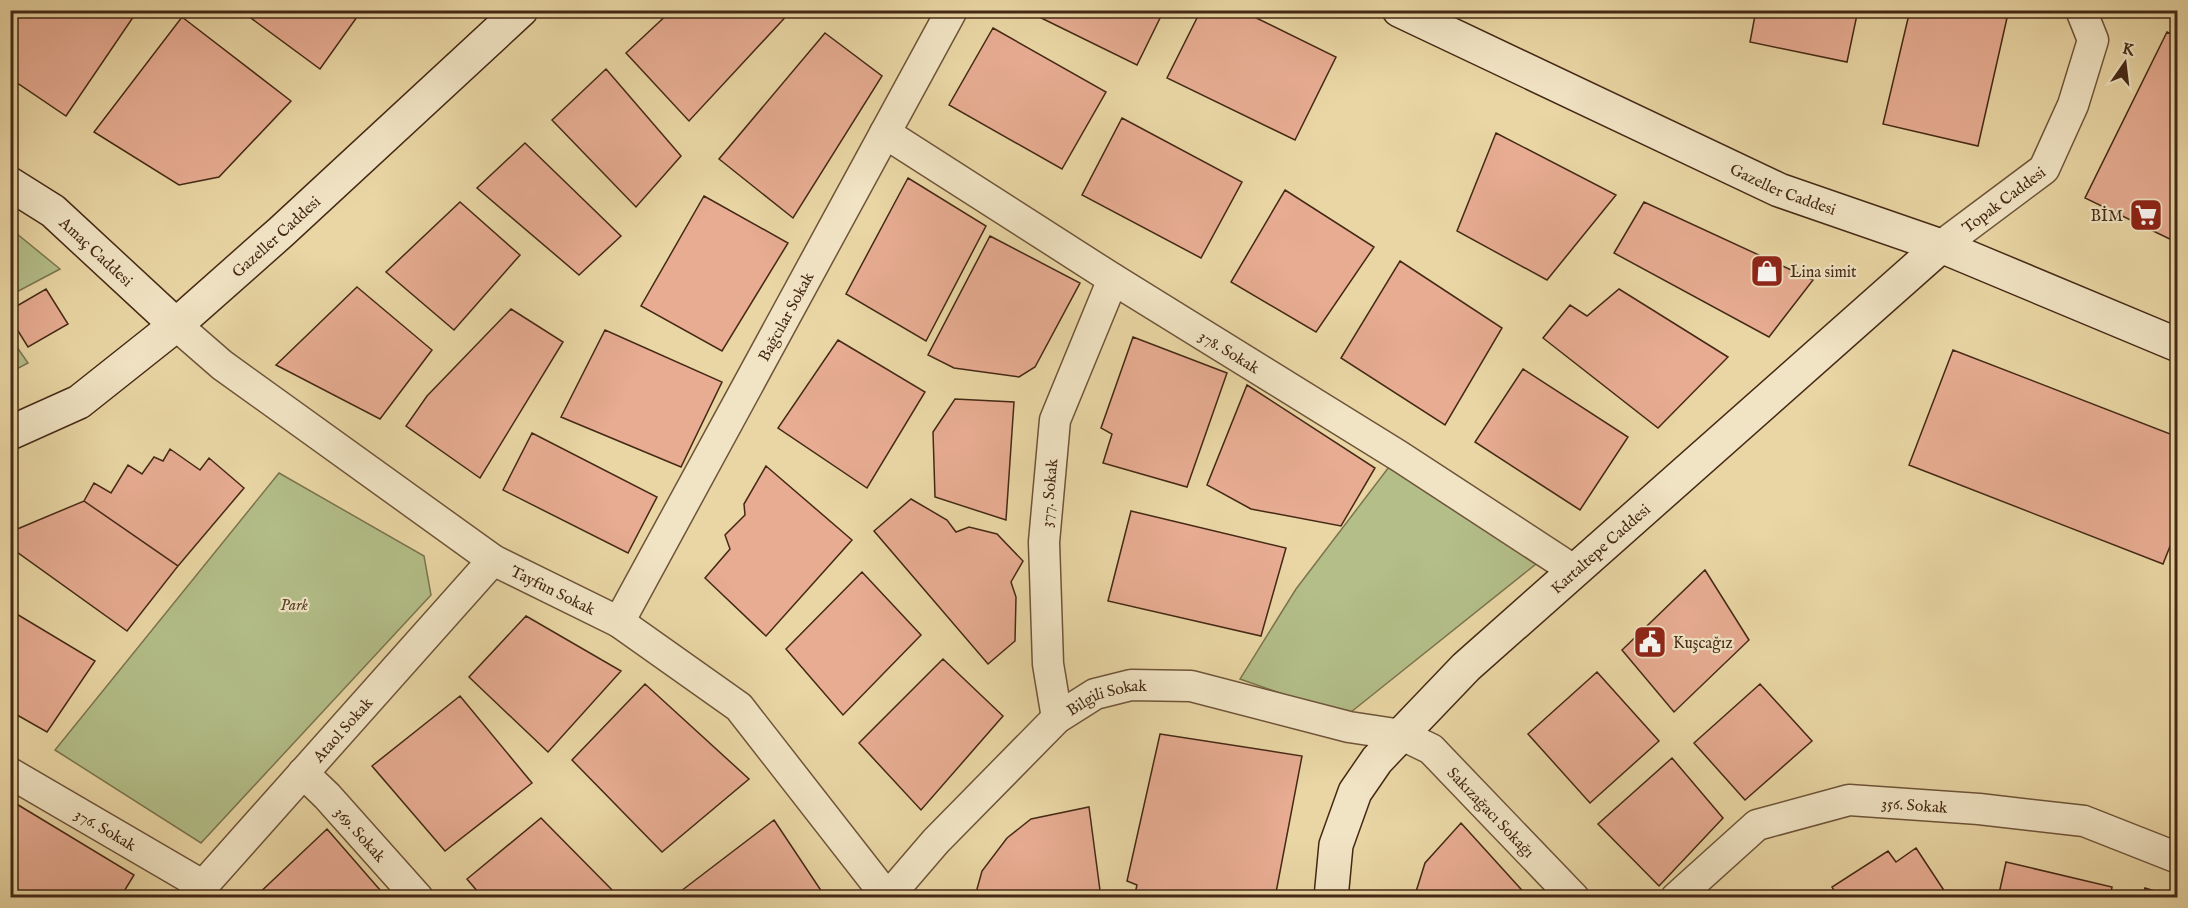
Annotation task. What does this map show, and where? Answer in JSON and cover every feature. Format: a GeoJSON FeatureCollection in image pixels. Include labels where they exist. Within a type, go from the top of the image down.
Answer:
{"type":"FeatureCollection","features":[{"type":"Feature","properties":{"kind":"main road","name":"Gazeller Caddesi"},"geometry":{"type":"LineString","coordinates":[[10,433],[79,402],[176,325],[289,224],[520,10]]}},
{"type":"Feature","properties":{"kind":"main road","name":"Gazeller Caddesi"},"geometry":{"type":"LineString","coordinates":[[1399,10],[1779,190],[1941,246],[2178,345]]}},
{"type":"Feature","properties":{"kind":"main road","name":"Amaç Caddesi"},"geometry":{"type":"LineString","coordinates":[[10,184],[52,211],[176,325]]}},
{"type":"Feature","properties":{"kind":"main road","name":"Kartaltepe Caddesi"},"geometry":{"type":"LineString","coordinates":[[1331,897],[1336,845],[1355,792],[1377,760],[1466,667],[1941,246]]}},
{"type":"Feature","properties":{"kind":"street","name":"Bağcılar Sokak"},"geometry":{"type":"LineString","coordinates":[[619,622],[952,10]]}},
{"type":"Feature","properties":{"kind":"street","name":"Topak Caddesi"},"geometry":{"type":"LineString","coordinates":[[1941,246],[2044,169],[2073,105],[2093,40],[2081,10]]}},
{"type":"Feature","properties":{"kind":"street","name":"378. Sokak"},"geometry":{"type":"LineString","coordinates":[[885,133],[1113,279],[1400,456],[1575,571]]}},
{"type":"Feature","properties":{"kind":"street","name":"377. Sokak"},"geometry":{"type":"LineString","coordinates":[[1057,718],[1048,664],[1044,542],[1055,420],[1113,279]]}},
{"type":"Feature","properties":{"kind":"street","name":"Tayfun Sokak"},"geometry":{"type":"LineString","coordinates":[[176,325],[222,365],[493,560],[619,622],[739,706],[887,897]]}},
{"type":"Feature","properties":{"kind":"street","name":"Ataol Sokak"},"geometry":{"type":"LineString","coordinates":[[197,891],[493,560]]}},
{"type":"Feature","properties":{"kind":"street","name":"Bilgili Sokak"},"geometry":{"type":"LineString","coordinates":[[887,897],[936,842],[1057,718],[1095,694],[1131,685],[1191,686],[1349,727],[1402,735]]}},
{"type":"Feature","properties":{"kind":"street","name":"Sakızağacı Sokağı"},"geometry":{"type":"LineString","coordinates":[[1402,735],[1431,749],[1574,897]]}},
{"type":"Feature","properties":{"kind":"street","name":"376. Sokak"},"geometry":{"type":"LineString","coordinates":[[10,772],[197,891]]}},
{"type":"Feature","properties":{"kind":"street","name":"369. Sokak"},"geometry":{"type":"LineString","coordinates":[[303,773],[327,796],[418,897]]}},
{"type":"Feature","properties":{"kind":"street","name":"356. Sokak"},"geometry":{"type":"LineString","coordinates":[[1676,897],[1757,825],[1849,800],[1979,809],[2084,821],[2178,858]]}},
{"type":"Feature","properties":{"kind":"green space"},"geometry":{"type":"Polygon","coordinates":[[[11,229],[60,269],[10,295],[11,229]]]}},
{"type":"Feature","properties":{"kind":"green space"},"geometry":{"type":"Polygon","coordinates":[[[10,337],[28,363],[11,372],[10,372],[10,337]]]}},
{"type":"Feature","properties":{"kind":"green space"},"geometry":{"type":"Polygon","coordinates":[[[1392,463],[1541,560],[1346,716],[1240,679],[1296,589],[1392,463]]]}},
{"type":"Feature","properties":{"kind":"green space","name":"Park"},"geometry":{"type":"Polygon","coordinates":[[[279,473],[424,556],[431,595],[201,843],[55,750],[279,473]]]}},
{"type":"Feature","properties":{"kind":"building"},"geometry":{"type":"Polygon","coordinates":[[[10,10],[138,10],[66,116],[10,78],[10,10]]]}},
{"type":"Feature","properties":{"kind":"building"},"geometry":{"type":"Polygon","coordinates":[[[240,10],[362,10],[320,69],[240,10]]]}},
{"type":"Feature","properties":{"kind":"building"},"geometry":{"type":"Polygon","coordinates":[[[672,10],[792,10],[689,121],[626,53],[672,10]]]}},
{"type":"Feature","properties":{"kind":"building"},"geometry":{"type":"Polygon","coordinates":[[[1025,10],[1164,10],[1137,65],[1025,10]]]}},
{"type":"Feature","properties":{"kind":"building"},"geometry":{"type":"Polygon","coordinates":[[[1201,10],[1240,10],[1336,57],[1295,140],[1167,78],[1201,10]]]}},
{"type":"Feature","properties":{"kind":"building"},"geometry":{"type":"Polygon","coordinates":[[[1756,10],[1858,10],[1847,62],[1750,42],[1756,10]]]}},
{"type":"Feature","properties":{"kind":"building"},"geometry":{"type":"Polygon","coordinates":[[[1910,10],[1975,10],[2007,18],[1978,146],[1883,124],[1910,10]]]}},
{"type":"Feature","properties":{"kind":"building"},"geometry":{"type":"Polygon","coordinates":[[[182,17],[291,101],[219,177],[179,185],[94,132],[182,17]]]}},
{"type":"Feature","properties":{"kind":"building"},"geometry":{"type":"Polygon","coordinates":[[[993,28],[1106,92],[1062,169],[949,105],[993,28]]]}},
{"type":"Feature","properties":{"kind":"building"},"geometry":{"type":"Polygon","coordinates":[[[2167,32],[2178,37],[2178,243],[2085,198],[2167,32]]]}},
{"type":"Feature","properties":{"kind":"building"},"geometry":{"type":"Polygon","coordinates":[[[825,33],[882,76],[793,218],[719,159],[825,33]]]}},
{"type":"Feature","properties":{"kind":"building"},"geometry":{"type":"Polygon","coordinates":[[[606,69],[681,156],[636,207],[552,120],[606,69]]]}},
{"type":"Feature","properties":{"kind":"building"},"geometry":{"type":"Polygon","coordinates":[[[1122,118],[1242,182],[1201,258],[1082,195],[1122,118]]]}},
{"type":"Feature","properties":{"kind":"building"},"geometry":{"type":"Polygon","coordinates":[[[1496,133],[1616,195],[1547,280],[1457,231],[1496,133]]]}},
{"type":"Feature","properties":{"kind":"building"},"geometry":{"type":"Polygon","coordinates":[[[525,143],[621,236],[579,275],[477,188],[525,143]]]}},
{"type":"Feature","properties":{"kind":"building"},"geometry":{"type":"Polygon","coordinates":[[[908,178],[986,226],[926,341],[846,294],[908,178]]]}},
{"type":"Feature","properties":{"kind":"building"},"geometry":{"type":"Polygon","coordinates":[[[1285,190],[1374,247],[1316,332],[1231,282],[1285,190]]]}},
{"type":"Feature","properties":{"kind":"building"},"geometry":{"type":"Polygon","coordinates":[[[704,196],[788,243],[722,351],[641,306],[704,196]]]}},
{"type":"Feature","properties":{"kind":"building"},"geometry":{"type":"Polygon","coordinates":[[[460,202],[520,255],[454,330],[386,272],[460,202]]]}},
{"type":"Feature","properties":{"kind":"building"},"geometry":{"type":"Polygon","coordinates":[[[1644,202],[1813,280],[1769,337],[1614,253],[1644,202]]]}},
{"type":"Feature","properties":{"kind":"building"},"geometry":{"type":"Polygon","coordinates":[[[990,236],[1080,283],[1035,367],[1019,377],[954,368],[928,355],[990,236]]]}},
{"type":"Feature","properties":{"kind":"building"},"geometry":{"type":"Polygon","coordinates":[[[1400,261],[1502,328],[1445,425],[1341,358],[1400,261]]]}},
{"type":"Feature","properties":{"kind":"building"},"geometry":{"type":"Polygon","coordinates":[[[357,287],[432,350],[380,419],[276,365],[357,287]]]}},
{"type":"Feature","properties":{"kind":"building"},"geometry":{"type":"Polygon","coordinates":[[[46,289],[68,324],[28,347],[10,318],[10,310],[46,289]]]}},
{"type":"Feature","properties":{"kind":"building"},"geometry":{"type":"Polygon","coordinates":[[[1619,289],[1728,357],[1658,428],[1543,338],[1570,305],[1587,316],[1619,289]]]}},
{"type":"Feature","properties":{"kind":"building"},"geometry":{"type":"Polygon","coordinates":[[[511,309],[563,342],[480,478],[406,426],[427,396],[511,309]]]}},
{"type":"Feature","properties":{"kind":"building"},"geometry":{"type":"Polygon","coordinates":[[[605,330],[722,382],[681,467],[561,417],[605,330]]]}},
{"type":"Feature","properties":{"kind":"building"},"geometry":{"type":"Polygon","coordinates":[[[1133,337],[1227,373],[1187,487],[1103,463],[1112,434],[1101,428],[1133,337]]]}},
{"type":"Feature","properties":{"kind":"building"},"geometry":{"type":"Polygon","coordinates":[[[838,340],[925,392],[867,488],[778,428],[838,340]]]}},
{"type":"Feature","properties":{"kind":"building"},"geometry":{"type":"Polygon","coordinates":[[[1953,350],[2178,437],[2178,526],[2163,564],[1909,465],[1953,350]]]}},
{"type":"Feature","properties":{"kind":"building"},"geometry":{"type":"Polygon","coordinates":[[[1523,369],[1628,437],[1580,510],[1475,442],[1523,369]]]}},
{"type":"Feature","properties":{"kind":"building"},"geometry":{"type":"Polygon","coordinates":[[[1247,385],[1375,468],[1341,526],[1251,509],[1207,485],[1247,385]]]}},
{"type":"Feature","properties":{"kind":"building"},"geometry":{"type":"Polygon","coordinates":[[[955,399],[1014,402],[1006,520],[935,497],[933,432],[955,399]]]}},
{"type":"Feature","properties":{"kind":"building"},"geometry":{"type":"Polygon","coordinates":[[[532,433],[657,497],[628,553],[503,490],[532,433]]]}},
{"type":"Feature","properties":{"kind":"building"},"geometry":{"type":"Polygon","coordinates":[[[170,449],[200,470],[209,458],[244,488],[178,566],[84,501],[94,483],[111,493],[128,465],[142,474],[154,457],[163,461],[170,449]]]}},
{"type":"Feature","properties":{"kind":"building"},"geometry":{"type":"Polygon","coordinates":[[[766,466],[852,540],[766,636],[705,578],[730,549],[725,535],[745,515],[744,504],[766,466]]]}},
{"type":"Feature","properties":{"kind":"building"},"geometry":{"type":"Polygon","coordinates":[[[911,499],[947,520],[956,532],[969,527],[997,534],[1023,561],[1011,582],[1016,597],[1015,641],[988,664],[874,531],[911,499]]]}},
{"type":"Feature","properties":{"kind":"building"},"geometry":{"type":"Polygon","coordinates":[[[84,501],[178,566],[127,631],[10,547],[10,535],[15,530],[84,501]]]}},
{"type":"Feature","properties":{"kind":"building"},"geometry":{"type":"Polygon","coordinates":[[[1131,511],[1286,548],[1261,636],[1108,601],[1131,511]]]}},
{"type":"Feature","properties":{"kind":"building"},"geometry":{"type":"Polygon","coordinates":[[[1705,570],[1749,640],[1674,712],[1622,650],[1705,570]]]}},
{"type":"Feature","properties":{"kind":"building"},"geometry":{"type":"Polygon","coordinates":[[[862,572],[921,635],[843,715],[786,649],[862,572]]]}},
{"type":"Feature","properties":{"kind":"building"},"geometry":{"type":"Polygon","coordinates":[[[10,610],[95,661],[47,732],[10,711],[10,610]]]}},
{"type":"Feature","properties":{"kind":"building"},"geometry":{"type":"Polygon","coordinates":[[[526,616],[621,671],[548,752],[469,677],[526,616]]]}},
{"type":"Feature","properties":{"kind":"building"},"geometry":{"type":"Polygon","coordinates":[[[943,659],[1003,716],[921,810],[859,743],[943,659]]]}},
{"type":"Feature","properties":{"kind":"building"},"geometry":{"type":"Polygon","coordinates":[[[1597,672],[1659,741],[1590,803],[1528,734],[1597,672]]]}},
{"type":"Feature","properties":{"kind":"building"},"geometry":{"type":"Polygon","coordinates":[[[645,684],[749,779],[662,852],[572,760],[645,684]]]}},
{"type":"Feature","properties":{"kind":"building"},"geometry":{"type":"Polygon","coordinates":[[[1760,684],[1812,741],[1745,800],[1694,743],[1760,684]]]}},
{"type":"Feature","properties":{"kind":"building"},"geometry":{"type":"Polygon","coordinates":[[[460,696],[532,783],[445,851],[372,766],[460,696]]]}},
{"type":"Feature","properties":{"kind":"building"},"geometry":{"type":"Polygon","coordinates":[[[1160,734],[1302,756],[1275,898],[1134,898],[1137,885],[1127,881],[1160,734]]]}},
{"type":"Feature","properties":{"kind":"building"},"geometry":{"type":"Polygon","coordinates":[[[1672,758],[1723,818],[1659,886],[1598,824],[1672,758]]]}},
{"type":"Feature","properties":{"kind":"building"},"geometry":{"type":"Polygon","coordinates":[[[10,800],[134,875],[120,898],[10,898],[10,800]]]}},
{"type":"Feature","properties":{"kind":"building"},"geometry":{"type":"Polygon","coordinates":[[[1089,807],[1101,898],[979,898],[977,889],[982,871],[1007,838],[1031,819],[1089,807]]]}},
{"type":"Feature","properties":{"kind":"building"},"geometry":{"type":"Polygon","coordinates":[[[541,818],[620,898],[483,898],[467,879],[541,818]]]}},
{"type":"Feature","properties":{"kind":"building"},"geometry":{"type":"Polygon","coordinates":[[[774,820],[826,898],[687,898],[681,891],[774,820]]]}},
{"type":"Feature","properties":{"kind":"building"},"geometry":{"type":"Polygon","coordinates":[[[1461,823],[1529,898],[1414,898],[1425,863],[1461,823]]]}},
{"type":"Feature","properties":{"kind":"building"},"geometry":{"type":"Polygon","coordinates":[[[327,829],[387,898],[254,898],[327,829]]]}},
{"type":"Feature","properties":{"kind":"building"},"geometry":{"type":"Polygon","coordinates":[[[1916,848],[1949,898],[1838,898],[1832,887],[1888,851],[1896,862],[1916,848]]]}},
{"type":"Feature","properties":{"kind":"building"},"geometry":{"type":"Polygon","coordinates":[[[2006,862],[2112,887],[2110,898],[1998,898],[2006,862]]]}},
{"type":"Feature","properties":{"kind":"building"},"geometry":{"type":"Polygon","coordinates":[[[2145,888],[2177,898],[2142,898],[2145,888]]]}},
{"type":"Feature","properties":{"kind":"place","name":"BİM"},"geometry":{"type":"Point","coordinates":[2146,215]}},
{"type":"Feature","properties":{"kind":"place","name":"Lina simit"},"geometry":{"type":"Point","coordinates":[1767,271]}},
{"type":"Feature","properties":{"kind":"place","name":"Kuşcağız"},"geometry":{"type":"Point","coordinates":[1650,642]}}]}
